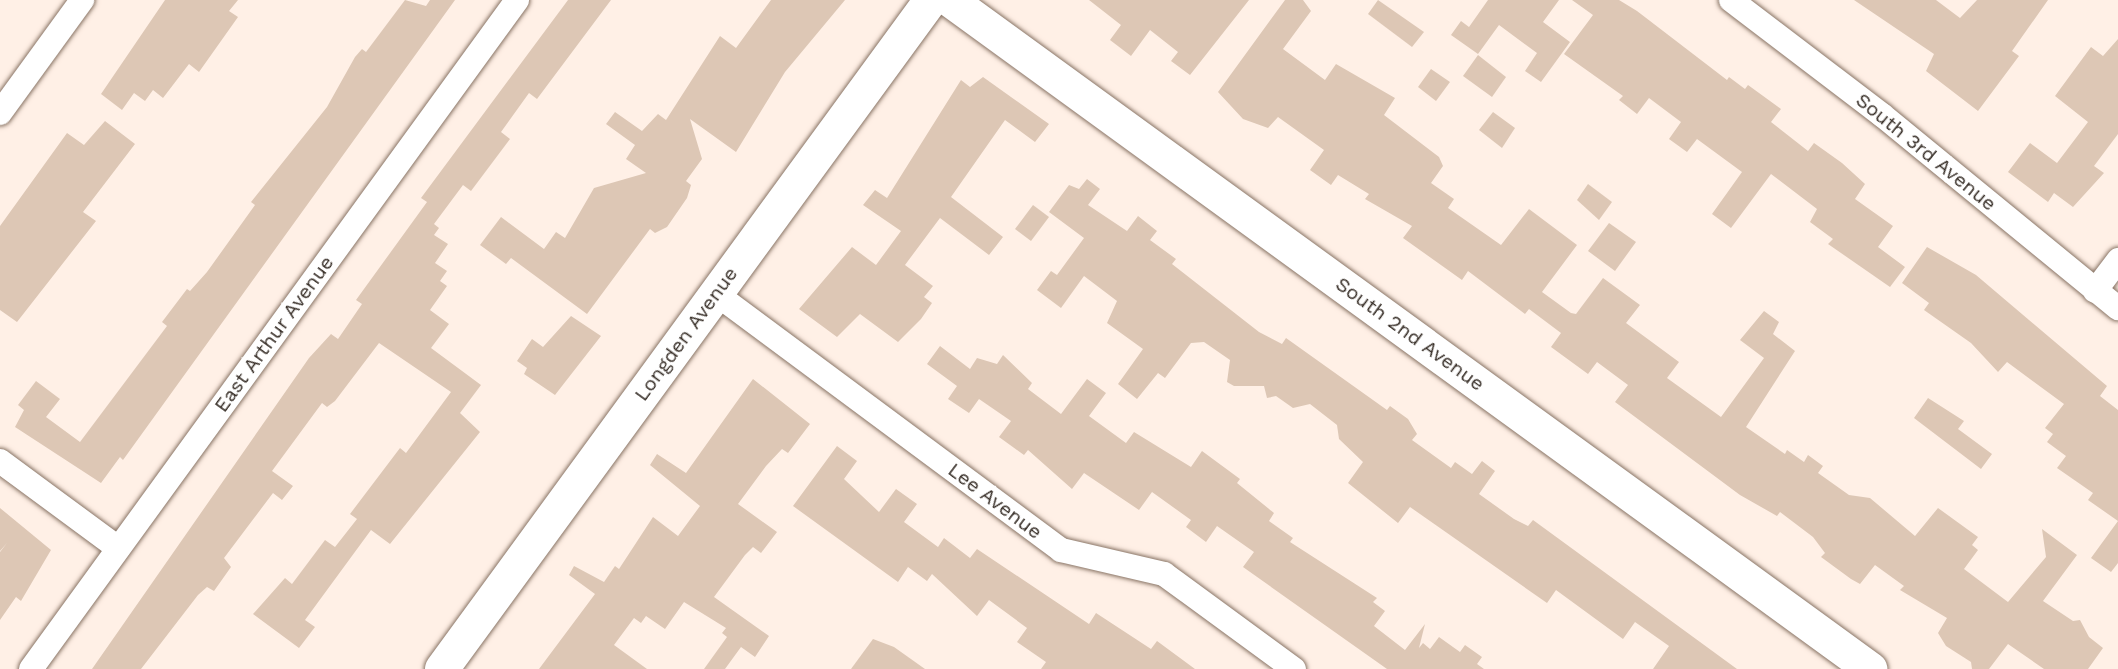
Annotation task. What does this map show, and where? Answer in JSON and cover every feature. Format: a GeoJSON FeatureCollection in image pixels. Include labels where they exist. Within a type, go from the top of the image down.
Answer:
{"type":"FeatureCollection","features":[{"type":"Feature","properties":{"kind":"street"},"geometry":{"type":"LineString","coordinates":[[0,113],[82,0]]}},
{"type":"Feature","properties":{"kind":"street","name":"East Arthur Avenue"},"geometry":{"type":"LineString","coordinates":[[31,669],[517,0]]}},
{"type":"Feature","properties":{"kind":"street","name":"Longden Avenue"},"geometry":{"type":"LineString","coordinates":[[442,669],[931,0]]}},
{"type":"Feature","properties":{"kind":"street","name":"South 2nd Avenue"},"geometry":{"type":"LineString","coordinates":[[950,0],[1870,669]]}},
{"type":"Feature","properties":{"kind":"street","name":"South 3rd Avenue"},"geometry":{"type":"LineString","coordinates":[[1731,0],[1882,115],[2118,308]]}},
{"type":"Feature","properties":{"kind":"street"},"geometry":{"type":"LineString","coordinates":[[2095,291],[2118,260]]}},
{"type":"Feature","properties":{"kind":"street","name":"Lee Avenue"},"geometry":{"type":"LineString","coordinates":[[715,293],[1061,550],[1164,574],[1294,669]]}},
{"type":"Feature","properties":{"kind":"street"},"geometry":{"type":"LineString","coordinates":[[0,461],[118,548]]}},
{"type":"Feature","properties":{"kind":"building"},"geometry":{"type":"Polygon","coordinates":[[[165,0],[238,0],[229,11],[238,17],[199,72],[189,64],[163,98],[153,90],[145,101],[134,93],[122,110],[101,94],[165,0]]]}},
{"type":"Feature","properties":{"kind":"building"},"geometry":{"type":"Polygon","coordinates":[[[405,0],[426,6],[430,0],[455,0],[123,460],[120,457],[101,483],[15,427],[24,410],[18,405],[36,381],[60,399],[46,417],[80,442],[167,326],[162,322],[187,289],[190,291],[207,272],[255,205],[251,202],[327,107],[355,57],[362,49],[366,52],[405,0]]]}},
{"type":"Feature","properties":{"kind":"building"},"geometry":{"type":"Polygon","coordinates":[[[568,0],[611,0],[537,99],[529,93],[501,132],[510,139],[471,191],[463,185],[434,224],[439,228],[434,235],[448,244],[435,263],[447,271],[440,281],[447,286],[430,310],[449,324],[431,348],[481,385],[460,413],[480,432],[390,544],[371,530],[305,620],[315,627],[299,648],[253,614],[285,578],[292,584],[325,540],[335,547],[357,519],[350,514],[400,448],[406,453],[451,392],[379,343],[335,401],[327,407],[322,403],[272,471],[293,486],[282,500],[273,493],[224,558],[231,567],[214,591],[207,587],[198,595],[141,669],[92,669],[309,358],[331,334],[338,339],[362,304],[356,300],[427,202],[421,198],[568,0]]]}},
{"type":"Feature","properties":{"kind":"building"},"geometry":{"type":"Polygon","coordinates":[[[771,0],[845,0],[785,72],[736,152],[690,119],[702,159],[686,181],[691,185],[687,198],[667,227],[655,233],[650,229],[587,314],[511,258],[506,264],[480,245],[501,217],[544,249],[556,232],[565,238],[594,188],[646,173],[626,159],[635,145],[606,124],[615,112],[642,131],[658,114],[666,120],[720,36],[736,48],[771,0]]]}},
{"type":"Feature","properties":{"kind":"building"},"geometry":{"type":"Polygon","coordinates":[[[1089,0],[1249,0],[1190,75],[1171,61],[1178,52],[1150,30],[1131,56],[1110,40],[1121,25],[1089,0]]]}},
{"type":"Feature","properties":{"kind":"building"},"geometry":{"type":"Polygon","coordinates":[[[1285,0],[1303,0],[1311,11],[1283,49],[1325,80],[1336,64],[1395,98],[1384,115],[1439,157],[1443,166],[1431,183],[1454,199],[1448,208],[1501,245],[1529,209],[1577,245],[1542,292],[1571,313],[1576,314],[1603,278],[1640,305],[1626,323],[1679,362],[1667,378],[1721,417],[1764,358],[1740,340],[1764,311],[1779,322],[1773,334],[1795,351],[1746,427],[1785,454],[1787,450],[1804,462],[1808,455],[1823,466],[1818,473],[1849,495],[1870,498],[1915,536],[1938,508],[1978,537],[1972,545],[1978,550],[1964,569],[2008,602],[2046,557],[2042,529],[2077,555],[2043,601],[2073,621],[2080,620],[2089,637],[2103,648],[2088,669],[2044,669],[2008,644],[1989,669],[1972,669],[1971,662],[1946,646],[1938,633],[1947,618],[1900,590],[1904,586],[1875,565],[1860,584],[1851,579],[1821,557],[1825,553],[1813,537],[1780,512],[1777,516],[1740,495],[1615,402],[1628,385],[1597,362],[1588,374],[1551,347],[1561,333],[1529,309],[1525,314],[1468,271],[1462,280],[1403,238],[1412,226],[1365,199],[1369,194],[1338,175],[1331,185],[1310,170],[1324,150],[1278,117],[1268,128],[1243,119],[1218,92],[1285,0]]]}},
{"type":"Feature","properties":{"kind":"building"},"geometry":{"type":"Polygon","coordinates":[[[1378,0],[1424,32],[1412,47],[1368,14],[1378,0]]]}},
{"type":"Feature","properties":{"kind":"building"},"geometry":{"type":"Polygon","coordinates":[[[1488,0],[1559,0],[1543,22],[1570,42],[1541,82],[1525,71],[1537,53],[1499,25],[1478,54],[1451,35],[1461,21],[1469,27],[1488,0]]]}},
{"type":"Feature","properties":{"kind":"building"},"geometry":{"type":"Polygon","coordinates":[[[1572,0],[1619,0],[1727,80],[1729,77],[1745,89],[1748,85],[1781,109],[1771,122],[1808,151],[1814,143],[1842,163],[1865,184],[1855,199],[1893,226],[1878,247],[1905,267],[1890,287],[1828,244],[1833,239],[1810,222],[1817,209],[1771,174],[1731,228],[1712,214],[1742,172],[1697,139],[1687,152],[1669,139],[1681,122],[1649,98],[1637,114],[1619,100],[1623,96],[1564,54],[1593,15],[1572,0]]]}},
{"type":"Feature","properties":{"kind":"building"},"geometry":{"type":"Polygon","coordinates":[[[1854,0],[1936,0],[1960,18],[1977,0],[2048,0],[2012,51],[2019,56],[1978,111],[1926,71],[1934,54],[1854,0]]]}},
{"type":"Feature","properties":{"kind":"building"},"geometry":{"type":"Polygon","coordinates":[[[2118,39],[2118,134],[2094,166],[2104,173],[2073,207],[2054,193],[2048,202],[2008,172],[2030,143],[2057,163],[2088,122],[2055,96],[2091,47],[2103,56],[2118,39]]]}},
{"type":"Feature","properties":{"kind":"building"},"geometry":{"type":"Polygon","coordinates":[[[1478,55],[1506,77],[1492,97],[1463,76],[1478,55]]]}},
{"type":"Feature","properties":{"kind":"building"},"geometry":{"type":"Polygon","coordinates":[[[1431,69],[1450,82],[1436,101],[1418,87],[1431,69]]]}},
{"type":"Feature","properties":{"kind":"building"},"geometry":{"type":"Polygon","coordinates":[[[983,77],[1049,124],[1035,142],[1005,120],[951,197],[1003,237],[989,255],[940,218],[905,265],[933,286],[924,297],[932,303],[921,319],[898,342],[860,314],[837,337],[799,309],[852,247],[876,265],[901,231],[863,205],[875,190],[887,198],[961,80],[970,87],[983,77]]]}},
{"type":"Feature","properties":{"kind":"building"},"geometry":{"type":"Polygon","coordinates":[[[1493,112],[1515,128],[1502,148],[1479,130],[1493,112]]]}},
{"type":"Feature","properties":{"kind":"building"},"geometry":{"type":"Polygon","coordinates":[[[105,121],[135,144],[83,212],[96,221],[17,322],[0,310],[0,226],[67,133],[84,145],[105,121]]]}},
{"type":"Feature","properties":{"kind":"building"},"geometry":{"type":"Polygon","coordinates":[[[1087,179],[1100,189],[1088,205],[1127,231],[1138,216],[1157,231],[1150,240],[1176,259],[1172,264],[1259,332],[1282,344],[1286,338],[1387,410],[1390,406],[1408,419],[1417,434],[1412,440],[1451,468],[1455,462],[1472,474],[1482,461],[1495,471],[1479,494],[1528,526],[1533,520],[1737,669],[1653,669],[1669,646],[1635,622],[1623,639],[1556,590],[1547,603],[1410,507],[1398,523],[1348,483],[1363,462],[1339,439],[1337,425],[1310,404],[1293,408],[1276,396],[1267,398],[1264,386],[1234,386],[1227,382],[1230,360],[1204,342],[1191,343],[1165,378],[1158,373],[1137,399],[1118,384],[1143,349],[1107,323],[1117,301],[1084,276],[1061,308],[1037,290],[1051,271],[1057,275],[1084,238],[1049,212],[1069,185],[1079,189],[1087,179]]]}},
{"type":"Feature","properties":{"kind":"building"},"geometry":{"type":"Polygon","coordinates":[[[1588,184],[1612,202],[1599,220],[1577,200],[1588,184]]]}},
{"type":"Feature","properties":{"kind":"building"},"geometry":{"type":"Polygon","coordinates":[[[1033,205],[1049,217],[1031,241],[1015,229],[1033,205]]]}},
{"type":"Feature","properties":{"kind":"building"},"geometry":{"type":"Polygon","coordinates":[[[1609,223],[1636,242],[1615,271],[1588,251],[1609,223]]]}},
{"type":"Feature","properties":{"kind":"building"},"geometry":{"type":"Polygon","coordinates":[[[1927,247],[1976,275],[2107,386],[2100,396],[2118,410],[2118,521],[2088,500],[2093,493],[2057,468],[2066,456],[2047,442],[2053,434],[2045,428],[2064,404],[2007,362],[1998,372],[1971,343],[1924,310],[1929,303],[1902,283],[1927,247]]]}},
{"type":"Feature","properties":{"kind":"building"},"geometry":{"type":"Polygon","coordinates":[[[571,316],[601,336],[555,395],[524,374],[527,368],[517,361],[532,339],[543,347],[571,316]]]}},
{"type":"Feature","properties":{"kind":"building"},"geometry":{"type":"Polygon","coordinates":[[[940,346],[970,369],[977,358],[997,364],[1003,355],[1032,383],[1028,389],[1061,414],[1087,379],[1106,393],[1089,416],[1126,443],[1134,432],[1191,467],[1202,451],[1240,479],[1237,483],[1274,513],[1269,521],[1293,538],[1290,542],[1377,598],[1373,602],[1385,611],[1374,626],[1405,650],[1425,624],[1419,648],[1423,643],[1430,649],[1439,637],[1460,652],[1465,645],[1482,657],[1477,664],[1484,669],[1387,669],[1243,567],[1254,552],[1217,526],[1206,542],[1186,527],[1191,520],[1152,492],[1139,510],[1084,473],[1072,489],[1028,450],[1024,455],[999,437],[1011,421],[979,399],[969,413],[948,399],[957,386],[927,364],[940,346]]]}},
{"type":"Feature","properties":{"kind":"building"},"geometry":{"type":"Polygon","coordinates":[[[753,379],[810,424],[788,453],[782,449],[766,466],[738,504],[777,532],[761,553],[753,547],[745,555],[714,597],[769,636],[755,657],[741,647],[725,669],[704,669],[727,637],[722,633],[726,628],[684,602],[665,629],[646,616],[641,623],[634,618],[614,645],[647,669],[539,669],[595,594],[569,575],[574,566],[604,582],[615,566],[619,569],[653,517],[678,536],[700,506],[650,465],[657,454],[686,473],[753,379]]]}},
{"type":"Feature","properties":{"kind":"building"},"geometry":{"type":"Polygon","coordinates":[[[1928,398],[1964,421],[1958,429],[1992,454],[1981,469],[1914,418],[1928,398]]]}},
{"type":"Feature","properties":{"kind":"building"},"geometry":{"type":"Polygon","coordinates":[[[837,446],[857,461],[844,479],[879,512],[896,489],[917,504],[904,522],[938,547],[944,538],[970,558],[977,549],[1089,624],[1096,613],[1151,649],[1157,641],[1195,669],[1041,669],[1046,662],[1017,642],[1027,628],[989,600],[977,616],[932,574],[927,581],[908,567],[898,582],[793,506],[837,446]]]}},
{"type":"Feature","properties":{"kind":"building"},"geometry":{"type":"Polygon","coordinates":[[[0,508],[51,550],[21,601],[16,597],[0,620],[0,552],[7,543],[0,551],[0,508]]]}},
{"type":"Feature","properties":{"kind":"building"},"geometry":{"type":"Polygon","coordinates":[[[2118,521],[2118,563],[2111,572],[2091,558],[2118,521]]]}},
{"type":"Feature","properties":{"kind":"building"},"geometry":{"type":"Polygon","coordinates":[[[873,639],[894,647],[925,669],[851,669],[873,639]]]}}]}
